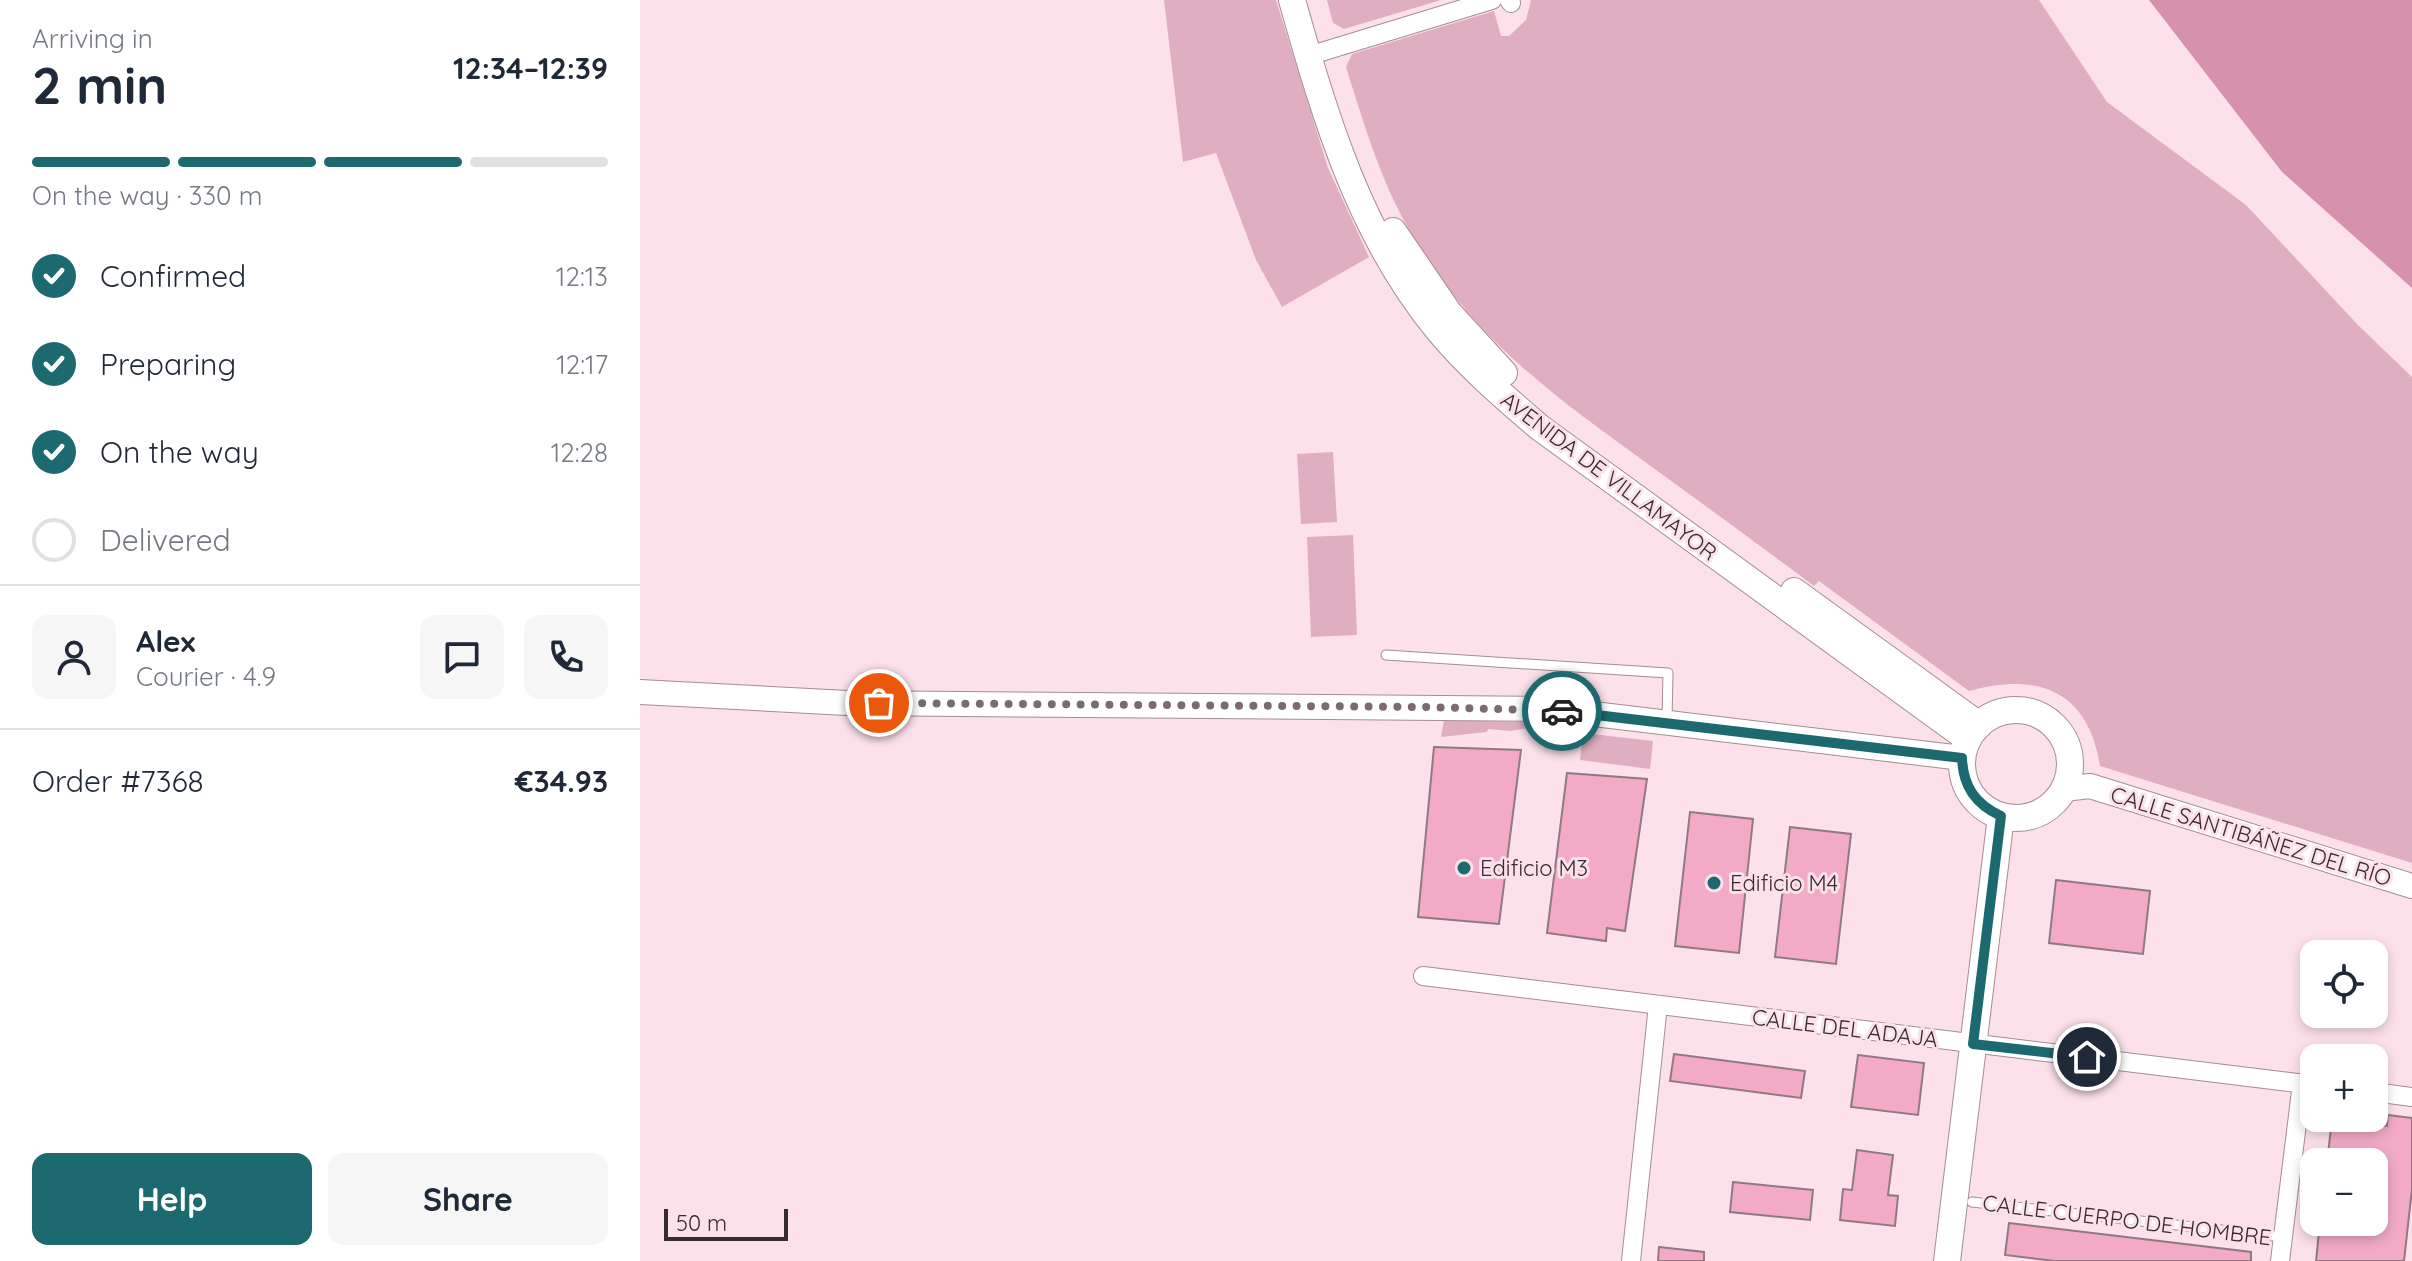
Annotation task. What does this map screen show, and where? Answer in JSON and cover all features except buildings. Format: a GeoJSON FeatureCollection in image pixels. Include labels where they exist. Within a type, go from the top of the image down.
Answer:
{"type":"FeatureCollection","features":[{"type":"Feature","properties":{"kind":"main road","name":"AVENIDA DE VILLAMAYOR"},"geometry":{"type":"LineString","coordinates":[[1292,0],[1383,213],[1416,268],[1491,361],[1546,410],[1970,740]]}},
{"type":"Feature","properties":{"kind":"main road","name":"AVENIDA DE VILLAMAYOR"},"geometry":{"type":"LineString","coordinates":[[1311,0],[1316,53]]}},
{"type":"Feature","properties":{"kind":"main road"},"geometry":{"type":"LineString","coordinates":[[2008,711],[2024,711],[2040,716],[2063,737],[2075,781],[2053,804],[2037,814],[2010,817],[1976,800],[1963,773],[1970,740],[1992,716],[2008,711]]}},
{"type":"Feature","properties":{"kind":"main road"},"geometry":{"type":"LineString","coordinates":[[1947,1261],[1982,1045],[2010,817]]}},
{"type":"Feature","properties":{"kind":"main road"},"geometry":{"type":"LineString","coordinates":[[1965,1261],[1982,1045]]}},
{"type":"Feature","properties":{"kind":"street"},"geometry":{"type":"LineString","coordinates":[[1316,53],[1504,1]]}},
{"type":"Feature","properties":{"kind":"street"},"geometry":{"type":"LineString","coordinates":[[640,692],[847,703],[1552,709],[1667,723],[1970,740]]}},
{"type":"Feature","properties":{"kind":"street","name":"CALLE SANTIBÁÑEZ DEL RÍO"},"geometry":{"type":"LineString","coordinates":[[2075,781],[2412,886]]}},
{"type":"Feature","properties":{"kind":"street","name":"CALLE DEL ADAJA"},"geometry":{"type":"LineString","coordinates":[[1423,976],[2300,1083]]}},
{"type":"Feature","properties":{"kind":"street"},"geometry":{"type":"LineString","coordinates":[[1631,1261],[1658,1005]]}},
{"type":"Feature","properties":{"kind":"street"},"geometry":{"type":"LineString","coordinates":[[2388,1094],[2412,1097]]}},
{"type":"Feature","properties":{"kind":"street"},"geometry":{"type":"LineString","coordinates":[[2280,1261],[2300,1132]]}},
{"type":"Feature","properties":{"kind":"lane"},"geometry":{"type":"LineString","coordinates":[[1386,655],[1668,673],[1667,723]]}},
{"type":"Feature","properties":{"kind":"lane","name":"CALLE CUERPO DE HOMBRE"},"geometry":{"type":"LineString","coordinates":[[1972,1202],[2283,1237]]}},
{"type":"Feature","properties":{"kind":"shaded area"},"geometry":{"type":"Polygon","coordinates":[[[1164,0],[1276,0],[1328,168],[1369,257],[1282,307],[1256,260],[1216,153],[1183,162],[1164,0]]]}},
{"type":"Feature","properties":{"kind":"shaded area"},"geometry":{"type":"Polygon","coordinates":[[[1327,0],[1441,0],[1344,29],[1333,23],[1327,0]]]}},
{"type":"Feature","properties":{"kind":"shaded area"},"geometry":{"type":"Polygon","coordinates":[[[1531,0],[2039,0],[2107,102],[2246,205],[2358,325],[2412,377],[2412,863],[2100,766],[2094,740],[2084,720],[2071,704],[2056,693],[2038,686],[2017,684],[1969,691],[1819,581],[1814,586],[1580,414],[1515,361],[1458,300],[1407,226],[1380,168],[1346,67],[1352,54],[1494,11],[1501,36],[1509,36],[1526,20],[1531,0]]]}},
{"type":"Feature","properties":{"kind":"shaded area"},"geometry":{"type":"Polygon","coordinates":[[[2149,0],[2412,0],[2412,288],[2282,172],[2149,0]]]}},
{"type":"Feature","properties":{"kind":"shaded area"},"geometry":{"type":"Polygon","coordinates":[[[1333,452],[1337,522],[1301,524],[1297,454],[1333,452]]]}},
{"type":"Feature","properties":{"kind":"shaded area"},"geometry":{"type":"Polygon","coordinates":[[[1353,535],[1357,635],[1311,637],[1307,537],[1353,535]]]}},
{"type":"Feature","properties":{"kind":"shaded area"},"geometry":{"type":"Polygon","coordinates":[[[1444,720],[1560,723],[1510,731],[1488,729],[1487,732],[1441,737],[1444,720]]]}},
{"type":"Feature","properties":{"kind":"shaded area"},"geometry":{"type":"Polygon","coordinates":[[[1583,733],[1653,741],[1650,769],[1580,760],[1583,733]]]}},
{"type":"Feature","properties":{"kind":"way so far"},"geometry":{"type":"LineString","coordinates":[[879,703],[1426,707],[1562,711]]}},
{"type":"Feature","properties":{"kind":"place","name":"Edificio M3"},"geometry":{"type":"Point","coordinates":[1464,868]}},
{"type":"Feature","properties":{"kind":"place","name":"Edificio M4"},"geometry":{"type":"Point","coordinates":[1714,883]}},
{"type":"Feature","properties":{"kind":"route"},"geometry":{"type":"LineString","coordinates":[[1562,711],[1962,758],[1967,787],[1987,810],[2001,816],[1973,1044],[2087,1057]]}}]}
